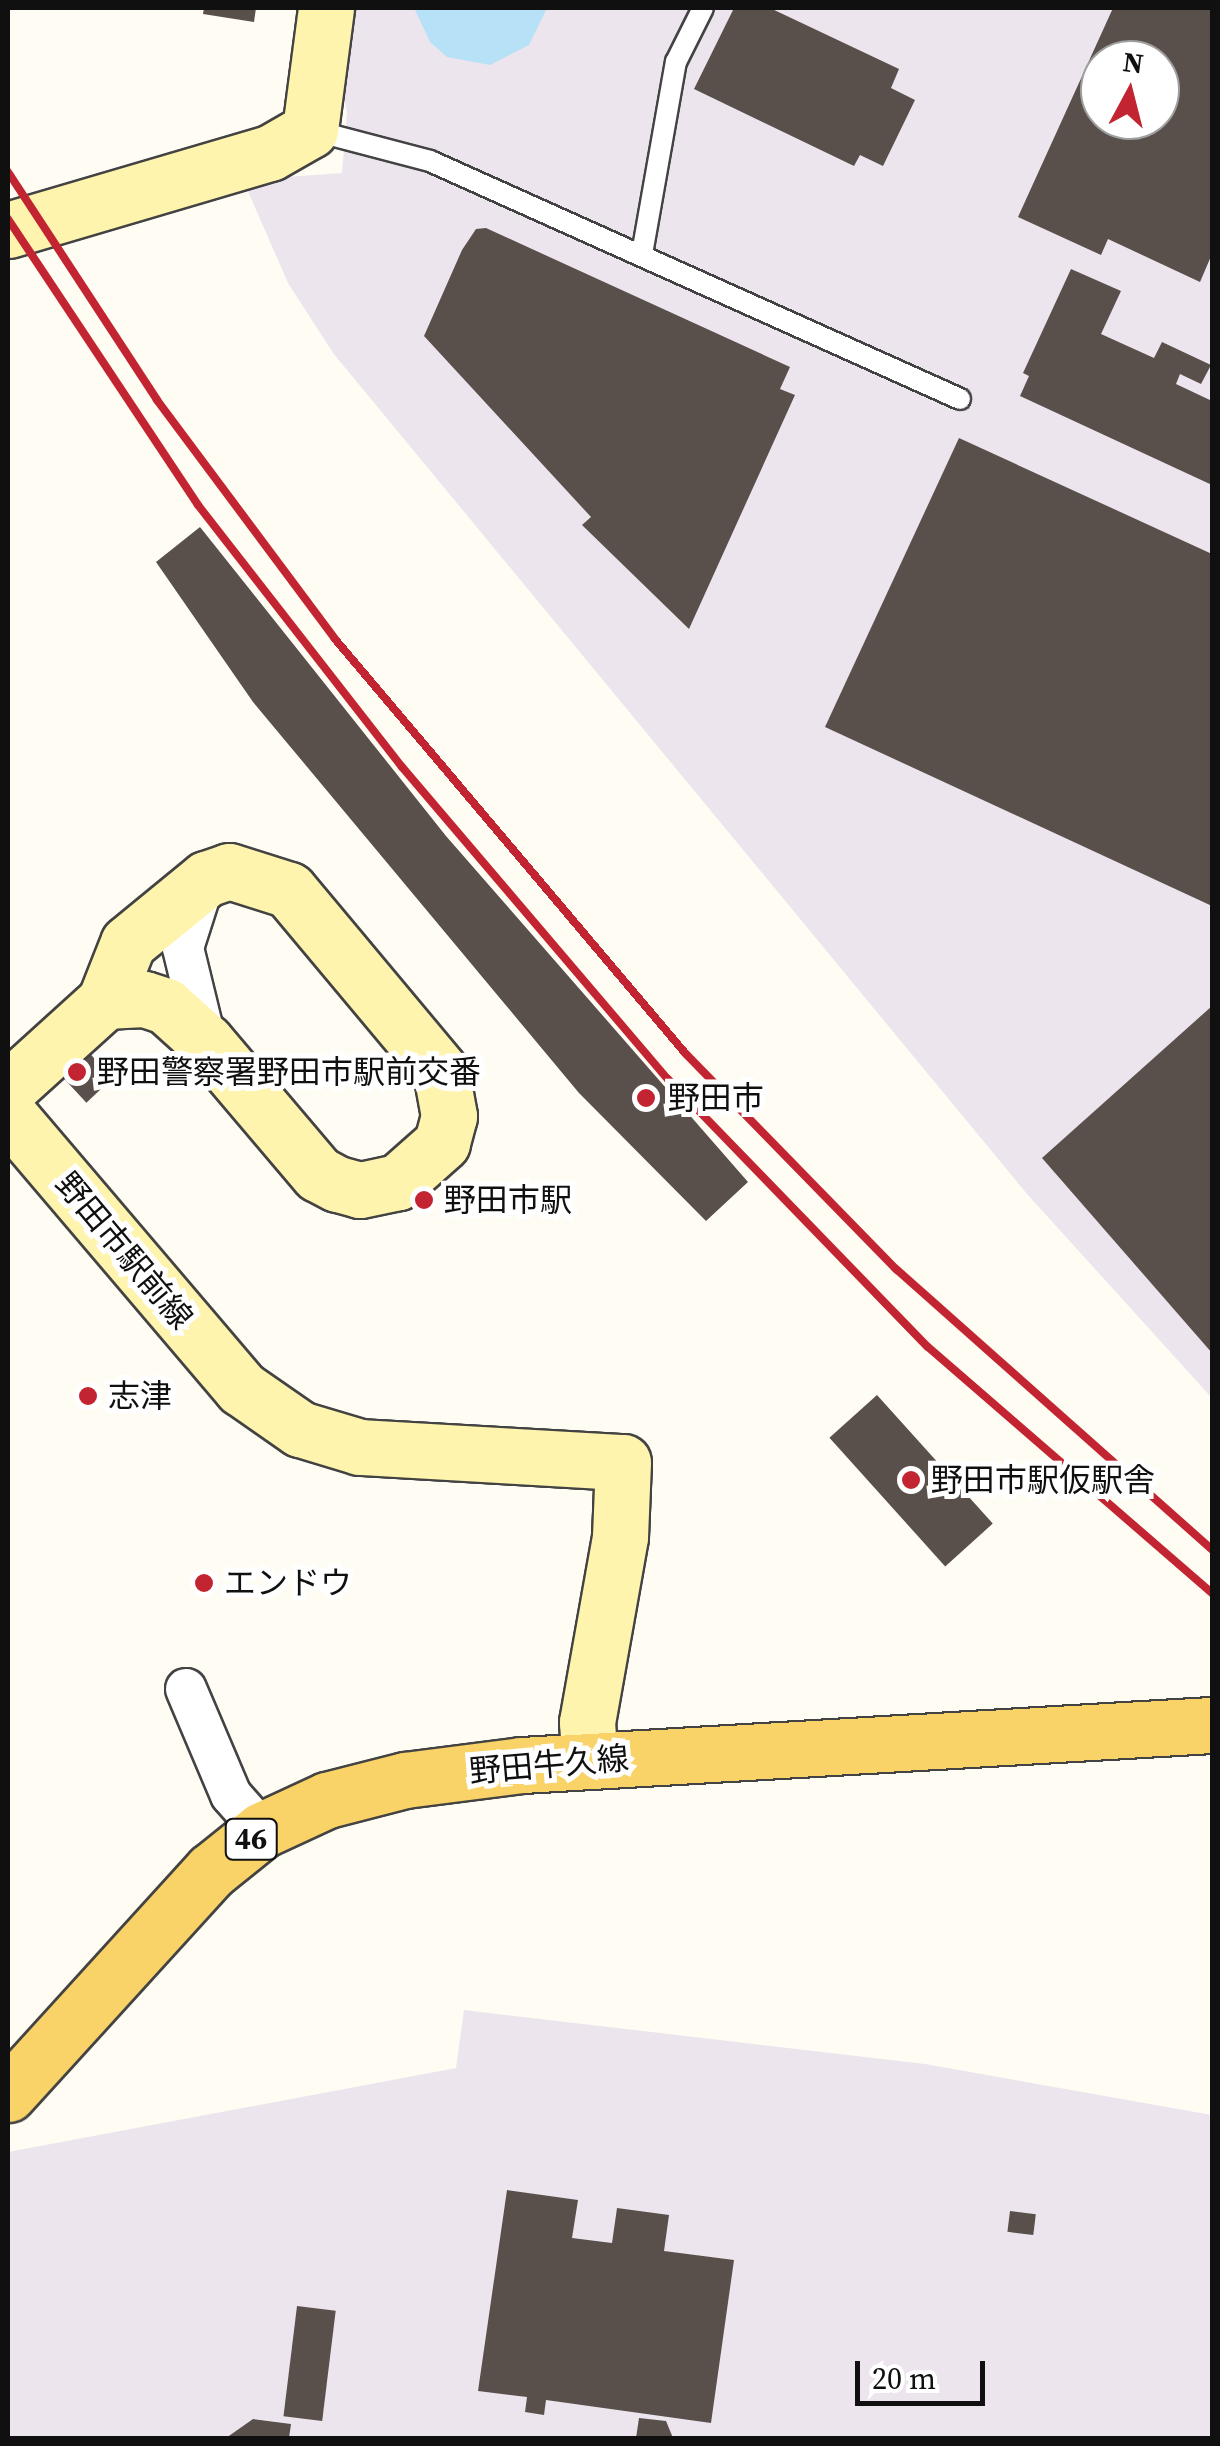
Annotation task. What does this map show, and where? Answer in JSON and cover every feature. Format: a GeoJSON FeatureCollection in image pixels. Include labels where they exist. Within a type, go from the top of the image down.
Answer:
{"type":"FeatureCollection","features":[{"type":"Feature","properties":{"kind":"main road","name":"野田牛久線"},"geometry":{"type":"LineString","coordinates":[[8,2094],[211,1871],[262,1830],[327,1800],[406,1780],[590,1760],[1212,1725]]}},
{"type":"Feature","properties":{"kind":"street"},"geometry":{"type":"LineString","coordinates":[[8,230],[270,153],[310,130],[326,8]]}},
{"type":"Feature","properties":{"kind":"street"},"geometry":{"type":"LineString","coordinates":[[8,1089],[105,1001],[128,944],[206,879],[229,871],[290,890],[440,1072],[450,1116],[442,1143],[398,1182],[360,1190],[338,1184],[318,1174],[206,1042],[166,1006],[144,999],[105,1001]]}},
{"type":"Feature","properties":{"kind":"street"},"geometry":{"type":"LineString","coordinates":[[206,879],[183,948],[206,1042]]}},
{"type":"Feature","properties":{"kind":"street","name":"野田市駅前線"},"geometry":{"type":"LineString","coordinates":[[8,1114],[241,1388],[300,1429],[360,1447],[623,1462],[620,1537],[588,1722],[590,1760]]}},
{"type":"Feature","properties":{"kind":"street"},"geometry":{"type":"LineString","coordinates":[[186,1689],[231,1795],[262,1830]]}},
{"type":"Feature","properties":{"kind":"lane"},"geometry":{"type":"LineString","coordinates":[[642,254],[676,62],[703,8]]}},
{"type":"Feature","properties":{"kind":"lane"},"geometry":{"type":"LineString","coordinates":[[310,130],[430,160],[960,399]]}},
{"type":"Feature","properties":{"kind":"shaded area"},"geometry":{"type":"Polygon","coordinates":[[[352,8],[1212,8],[1212,1398],[1027,1194],[333,353],[288,283],[243,180],[342,173],[347,112],[341,81],[352,8]]]}},
{"type":"Feature","properties":{"kind":"shaded area"},"geometry":{"type":"Polygon","coordinates":[[[464,2010],[925,2064],[1212,2115],[1212,2438],[8,2438],[8,2152],[456,2068],[464,2010]]]}},
{"type":"Feature","properties":{"kind":"water"},"geometry":{"type":"Polygon","coordinates":[[[414,8],[547,8],[529,45],[490,65],[447,57],[430,42],[414,8]]]}},
{"type":"Feature","properties":{"kind":"building"},"geometry":{"type":"Polygon","coordinates":[[[204,8],[256,8],[254,22],[203,14],[204,8]]]}},
{"type":"Feature","properties":{"kind":"building"},"geometry":{"type":"Polygon","coordinates":[[[734,8],[770,8],[899,69],[891,88],[915,100],[883,166],[860,155],[854,166],[694,89],[734,8]]]}},
{"type":"Feature","properties":{"kind":"building"},"geometry":{"type":"Polygon","coordinates":[[[1113,8],[1212,8],[1212,254],[1200,282],[1108,239],[1101,255],[1018,217],[1080,81],[1080,140],[1180,140],[1180,40],[1098,40],[1113,8]]]}},
{"type":"Feature","properties":{"kind":"building"},"geometry":{"type":"Polygon","coordinates":[[[486,228],[790,367],[780,389],[795,395],[689,629],[582,525],[591,517],[424,336],[462,250],[476,229],[486,228]]]}},
{"type":"Feature","properties":{"kind":"building"},"geometry":{"type":"Polygon","coordinates":[[[1071,269],[1121,291],[1101,334],[1154,358],[1162,342],[1211,365],[1201,384],[1180,374],[1176,384],[1212,401],[1212,485],[1020,396],[1029,376],[1023,373],[1071,269]]]}},
{"type":"Feature","properties":{"kind":"building"},"geometry":{"type":"Polygon","coordinates":[[[959,438],[1212,554],[1212,906],[825,727],[959,438]]]}},
{"type":"Feature","properties":{"kind":"building"},"geometry":{"type":"Polygon","coordinates":[[[200,527],[446,836],[748,1182],[706,1221],[579,1093],[253,702],[156,562],[200,527]]]}},
{"type":"Feature","properties":{"kind":"building"},"geometry":{"type":"Polygon","coordinates":[[[1212,1006],[1212,1353],[1042,1158],[1212,1006]]]}},
{"type":"Feature","properties":{"kind":"building"},"geometry":{"type":"Polygon","coordinates":[[[80,1043],[113,1078],[86,1103],[54,1068],[80,1043]]]}},
{"type":"Feature","properties":{"kind":"building","name":"野田市駅仮駅舎"},"geometry":{"type":"Polygon","coordinates":[[[877,1395],[993,1524],[945,1566],[829,1438],[877,1395]]]}},
{"type":"Feature","properties":{"kind":"building"},"geometry":{"type":"Polygon","coordinates":[[[507,2190],[578,2200],[572,2238],[612,2243],[617,2208],[669,2215],[664,2251],[734,2260],[711,2423],[546,2400],[544,2415],[525,2412],[527,2397],[478,2391],[507,2190]]]}},
{"type":"Feature","properties":{"kind":"building"},"geometry":{"type":"Polygon","coordinates":[[[1010,2211],[1036,2214],[1033,2235],[1007,2232],[1010,2211]]]}},
{"type":"Feature","properties":{"kind":"building"},"geometry":{"type":"Polygon","coordinates":[[[297,2306],[336,2311],[322,2421],[283,2416],[297,2306]]]}},
{"type":"Feature","properties":{"kind":"building"},"geometry":{"type":"Polygon","coordinates":[[[639,2418],[666,2421],[673,2438],[636,2438],[639,2418]]]}},
{"type":"Feature","properties":{"kind":"building"},"geometry":{"type":"Polygon","coordinates":[[[253,2419],[291,2424],[289,2438],[226,2438],[253,2419]]]}},
{"type":"Feature","properties":{"kind":"railway"},"geometry":{"type":"LineString","coordinates":[[8,172],[157,400],[335,639],[686,1054],[896,1269],[1212,1550]]}},
{"type":"Feature","properties":{"kind":"railway"},"geometry":{"type":"LineString","coordinates":[[8,219],[198,505],[402,767],[668,1079],[928,1347],[1212,1593]]}},
{"type":"Feature","properties":{"kind":"place","name":"野田警察署野田市駅前交番"},"geometry":{"type":"Point","coordinates":[77,1072]}},
{"type":"Feature","properties":{"kind":"place","name":"野田市"},"geometry":{"type":"Point","coordinates":[646,1098]}},
{"type":"Feature","properties":{"kind":"place","name":"野田市駅"},"geometry":{"type":"Point","coordinates":[424,1200]}},
{"type":"Feature","properties":{"kind":"place","name":"志津"},"geometry":{"type":"Point","coordinates":[88,1396]}},
{"type":"Feature","properties":{"kind":"place","name":"野田市駅仮駅舎"},"geometry":{"type":"Point","coordinates":[911,1480]}},
{"type":"Feature","properties":{"kind":"place","name":"エンドウ"},"geometry":{"type":"Point","coordinates":[204,1583]}}]}
